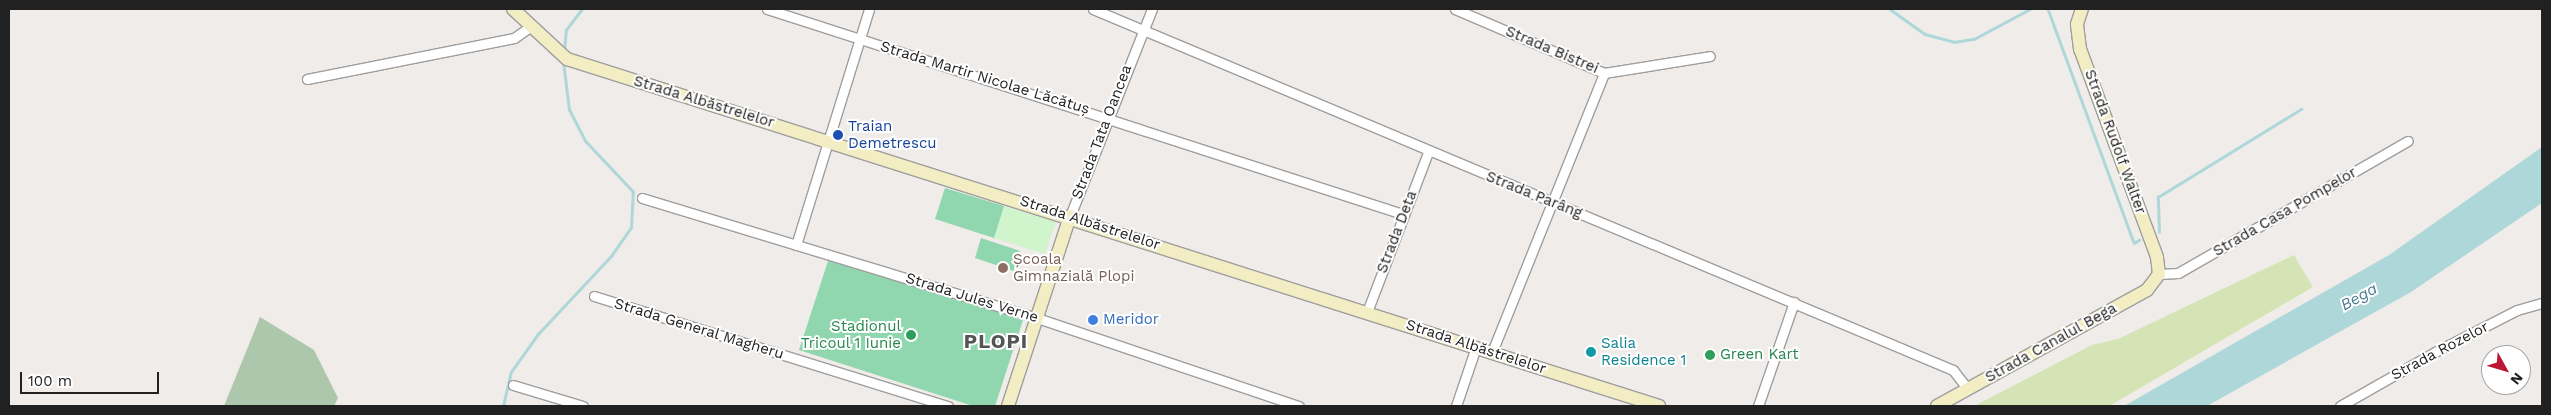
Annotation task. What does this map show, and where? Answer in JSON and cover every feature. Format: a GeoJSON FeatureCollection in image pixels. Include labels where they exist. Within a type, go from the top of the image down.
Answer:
{"type":"FeatureCollection","features":[{"type":"Feature","properties":{"kind":"street","name":"Strada Albăstrelelor"},"geometry":{"type":"LineString","coordinates":[[513,9],[567,59],[1070,216],[1659,406]]}},
{"type":"Feature","properties":{"kind":"street","name":"Strada Martir Nicolae Lăcătuș"},"geometry":{"type":"LineString","coordinates":[[767,9],[1108,117],[1403,214]]}},
{"type":"Feature","properties":{"kind":"street"},"geometry":{"type":"LineString","coordinates":[[796,245],[858,38],[869,9]]}},
{"type":"Feature","properties":{"kind":"street","name":"Strada Parâng"},"geometry":{"type":"LineString","coordinates":[[1093,9],[1428,152],[1794,302],[1953,370],[1968,389]]}},
{"type":"Feature","properties":{"kind":"street"},"geometry":{"type":"LineString","coordinates":[[1142,30],[1152,9]]}},
{"type":"Feature","properties":{"kind":"street","name":"Strada Bistrei"},"geometry":{"type":"LineString","coordinates":[[1455,9],[1604,73],[1710,56]]}},
{"type":"Feature","properties":{"kind":"street","name":"Strada Rudolf Walter"},"geometry":{"type":"LineString","coordinates":[[2082,9],[2076,24],[2080,49],[2157,257],[2159,274]]}},
{"type":"Feature","properties":{"kind":"street"},"geometry":{"type":"LineString","coordinates":[[307,79],[514,38],[532,26]]}},
{"type":"Feature","properties":{"kind":"street","name":"Strada Tata Oancea"},"geometry":{"type":"LineString","coordinates":[[1008,406],[1070,216],[1142,30]]}},
{"type":"Feature","properties":{"kind":"street"},"geometry":{"type":"LineString","coordinates":[[1492,352],[1550,202],[1604,73]]}},
{"type":"Feature","properties":{"kind":"street","name":"Strada Casa Pompelor"},"geometry":{"type":"LineString","coordinates":[[2159,274],[2178,273],[2408,141]]}},
{"type":"Feature","properties":{"kind":"street","name":"Strada Deta"},"geometry":{"type":"LineString","coordinates":[[1367,312],[1428,152]]}},
{"type":"Feature","properties":{"kind":"street","name":"Strada Jules Verne"},"geometry":{"type":"LineString","coordinates":[[642,198],[1037,318],[1299,406]]}},
{"type":"Feature","properties":{"kind":"street","name":"Strada Canalul Bega"},"geometry":{"type":"LineString","coordinates":[[1938,406],[2146,290],[2159,274]]}},
{"type":"Feature","properties":{"kind":"street","name":"Strada General Magheru"},"geometry":{"type":"LineString","coordinates":[[594,296],[948,406]]}},
{"type":"Feature","properties":{"kind":"street"},"geometry":{"type":"LineString","coordinates":[[1758,406],[1794,302]]}},
{"type":"Feature","properties":{"kind":"street","name":"Strada Rozelor"},"geometry":{"type":"LineString","coordinates":[[2340,406],[2435,352],[2517,310],[2542,302]]}},
{"type":"Feature","properties":{"kind":"street"},"geometry":{"type":"LineString","coordinates":[[1456,406],[1476,347]]}},
{"type":"Feature","properties":{"kind":"street"},"geometry":{"type":"LineString","coordinates":[[513,385],[583,406]]}},
{"type":"Feature","properties":{"kind":"green space"},"geometry":{"type":"Polygon","coordinates":[[[945,188],[1004,206],[994,238],[935,219],[945,188]]]}},
{"type":"Feature","properties":{"kind":"green space"},"geometry":{"type":"Polygon","coordinates":[[[1004,206],[1056,222],[1045,254],[994,238],[1004,206]]]}},
{"type":"Feature","properties":{"kind":"green space"},"geometry":{"type":"Polygon","coordinates":[[[981,238],[1020,251],[1014,271],[975,258],[981,238]]]}},
{"type":"Feature","properties":{"kind":"green space"},"geometry":{"type":"Polygon","coordinates":[[[2294,255],[2313,287],[2111,405],[1974,406],[2092,345],[2118,339],[2294,255]]]}},
{"type":"Feature","properties":{"kind":"green space","name":"Stadionul Tricoul 1 Iunie"},"geometry":{"type":"Polygon","coordinates":[[[829,258],[1023,320],[995,406],[973,406],[799,350],[829,258]]]}},
{"type":"Feature","properties":{"kind":"green space"},"geometry":{"type":"Polygon","coordinates":[[[260,317],[314,350],[338,398],[334,406],[224,406],[260,317]]]}},
{"type":"Feature","properties":{"kind":"water","name":"Bega"},"geometry":{"type":"Polygon","coordinates":[[[2542,147],[2542,203],[2411,292],[2207,406],[2124,406],[2389,255],[2542,147]]]}},
{"type":"Feature","properties":{"kind":"waterway"},"geometry":{"type":"LineString","coordinates":[[564,51],[566,30],[582,9]]}},
{"type":"Feature","properties":{"kind":"waterway"},"geometry":{"type":"LineString","coordinates":[[1890,9],[1925,34],[1954,42],[1974,39],[2030,9]]}},
{"type":"Feature","properties":{"kind":"waterway"},"geometry":{"type":"LineString","coordinates":[[2048,9],[2134,243],[2139,240]]}},
{"type":"Feature","properties":{"kind":"waterway"},"geometry":{"type":"LineString","coordinates":[[503,406],[511,372],[538,334],[611,256],[631,227],[633,192],[585,141],[569,110],[563,62]]}},
{"type":"Feature","properties":{"kind":"waterway"},"geometry":{"type":"LineString","coordinates":[[2159,232],[2158,197],[2301,109]]}},
{"type":"Feature","properties":{"kind":"place","name":"Traian Demetrescu"},"geometry":{"type":"Point","coordinates":[838,135]}},
{"type":"Feature","properties":{"kind":"place","name":"Școala Gimnazială Plopi"},"geometry":{"type":"Point","coordinates":[1003,268]}},
{"type":"Feature","properties":{"kind":"place","name":"Meridor"},"geometry":{"type":"Point","coordinates":[1093,320]}},
{"type":"Feature","properties":{"kind":"place","name":"Stadionul Tricoul 1 Iunie"},"geometry":{"type":"Point","coordinates":[911,335]}},
{"type":"Feature","properties":{"kind":"place","name":"Salia Residence 1"},"geometry":{"type":"Point","coordinates":[1591,352]}},
{"type":"Feature","properties":{"kind":"place","name":"Green Kart"},"geometry":{"type":"Point","coordinates":[1710,355]}},
{"type":"Feature","properties":{"kind":"district","name":"PLOPI"},"geometry":{"type":"Point","coordinates":[996,341]}}]}
